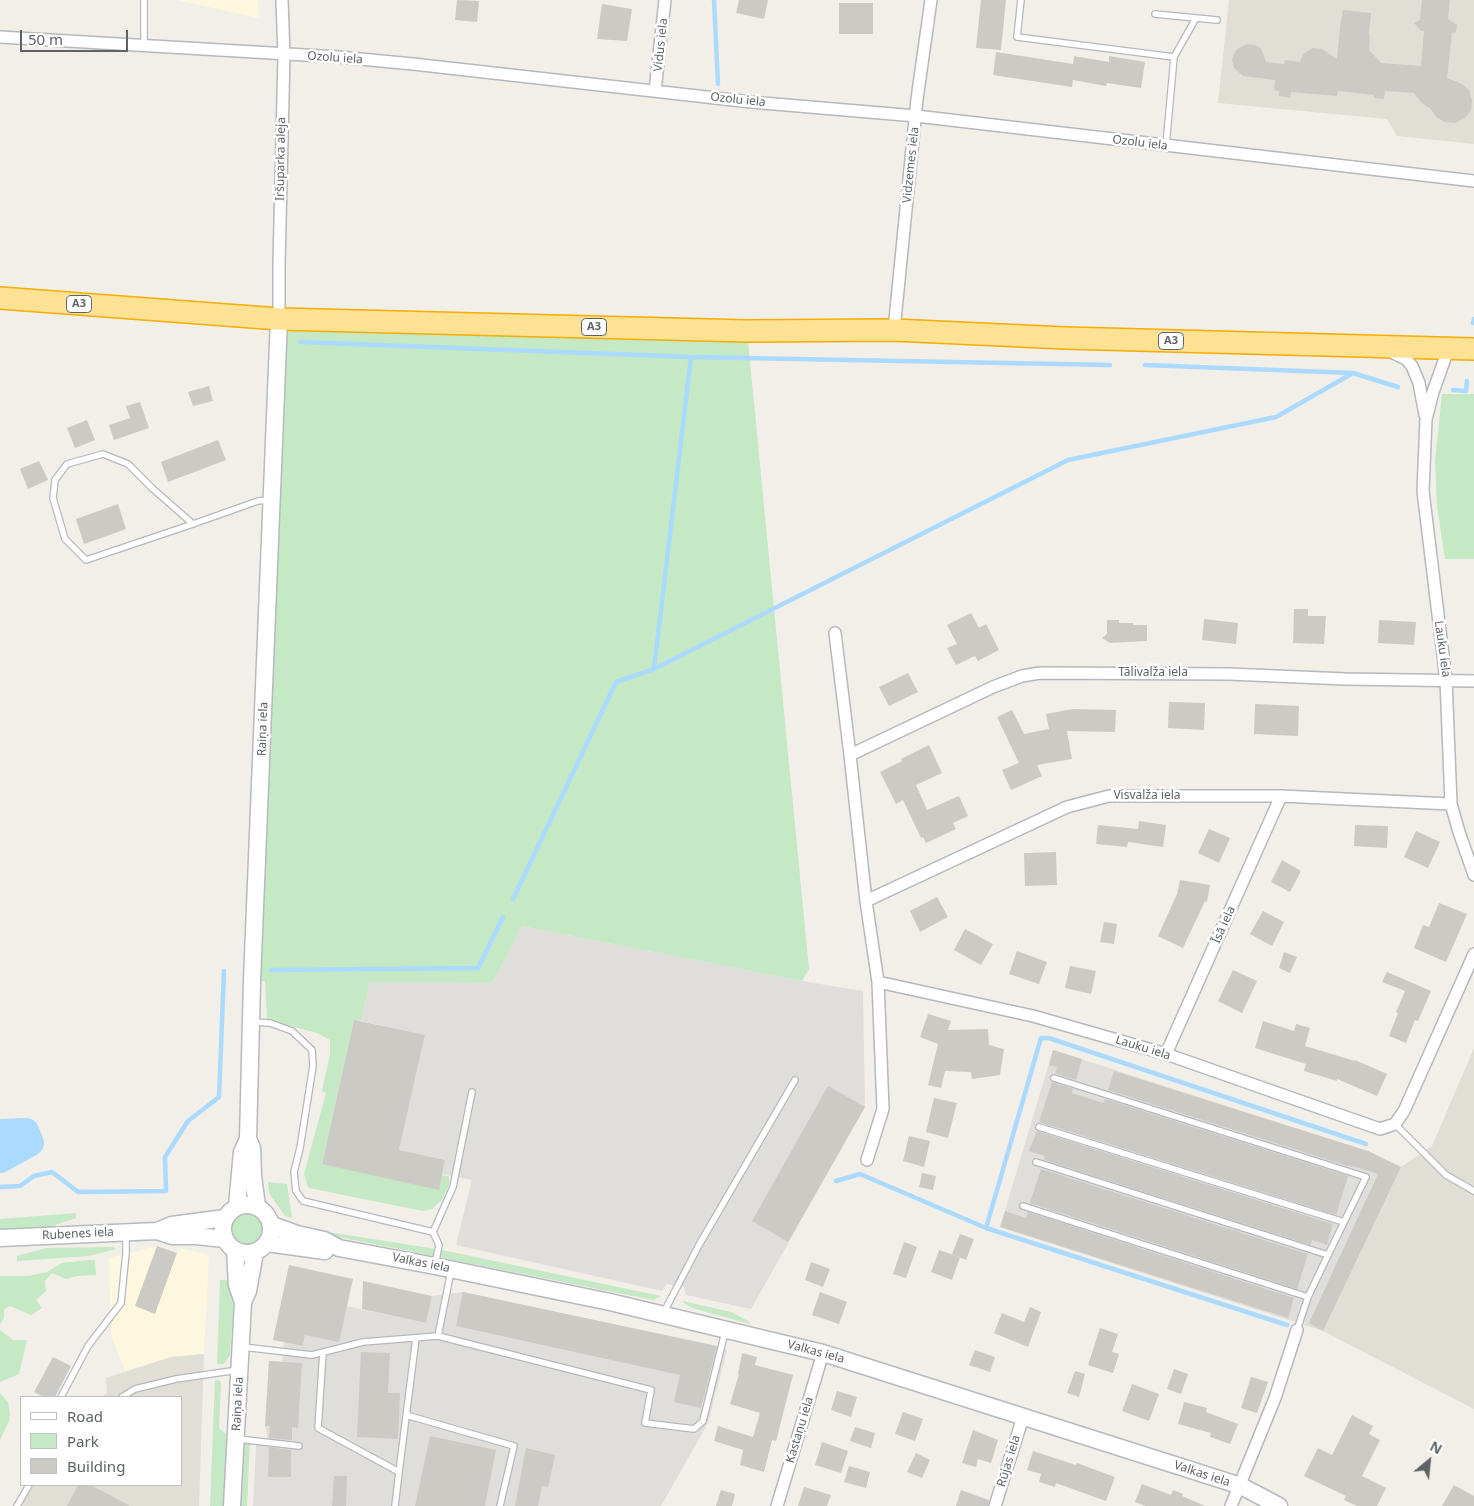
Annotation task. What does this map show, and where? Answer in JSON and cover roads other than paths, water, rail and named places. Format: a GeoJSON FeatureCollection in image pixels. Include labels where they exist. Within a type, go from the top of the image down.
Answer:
{"type":"FeatureCollection","features":[{"type":"Feature","properties":{"kind":"highway","name":"A3"},"geometry":{"type":"LineString","coordinates":[[0,298],[279,319],[747,331],[894,330],[1065,338],[1474,349]]}},
{"type":"Feature","properties":{"kind":"main road","name":"Raiņa iela"},"geometry":{"type":"LineString","coordinates":[[237,1206],[242,1152],[248,1139],[279,319]]}},
{"type":"Feature","properties":{"kind":"main road","name":"Raiņa iela"},"geometry":{"type":"LineString","coordinates":[[248,1139],[252,1148],[257,1206]]}},
{"type":"Feature","properties":{"kind":"main road"},"geometry":{"type":"LineString","coordinates":[[261,1248],[272,1231],[269,1217],[257,1206],[244,1204],[232,1209],[225,1218],[223,1232],[230,1244],[242,1253],[261,1248],[305,1247],[326,1251],[339,1248]]}},
{"type":"Feature","properties":{"kind":"main road","name":"Rubenes iela"},"geometry":{"type":"LineString","coordinates":[[157,1231],[172,1225],[225,1218]]}},
{"type":"Feature","properties":{"kind":"main road"},"geometry":{"type":"LineString","coordinates":[[272,1225],[297,1234],[324,1240],[339,1248]]}},
{"type":"Feature","properties":{"kind":"main road","name":"Rubenes iela"},"geometry":{"type":"LineString","coordinates":[[0,1238],[157,1231],[172,1236],[196,1236],[230,1244]]}},
{"type":"Feature","properties":{"kind":"main road","name":"Raiņa iela"},"geometry":{"type":"LineString","coordinates":[[230,1244],[237,1285],[243,1302],[232,1506]]}},
{"type":"Feature","properties":{"kind":"main road","name":"Raiņa iela"},"geometry":{"type":"LineString","coordinates":[[243,1302],[248,1292],[261,1248]]}},
{"type":"Feature","properties":{"kind":"main road","name":"Valkas iela"},"geometry":{"type":"LineString","coordinates":[[339,1248],[452,1269],[663,1314],[823,1353],[1241,1486],[1279,1506]]}},
{"type":"Feature","properties":{"kind":"street","name":"Iršuparka aleja"},"geometry":{"type":"LineString","coordinates":[[279,319],[284,55],[282,0]]}},
{"type":"Feature","properties":{"kind":"street","name":"Vidus iela"},"geometry":{"type":"LineString","coordinates":[[655,90],[666,0]]}},
{"type":"Feature","properties":{"kind":"street","name":"Vidzemes iela"},"geometry":{"type":"LineString","coordinates":[[894,330],[916,116],[931,0]]}},
{"type":"Feature","properties":{"kind":"street","name":"Ozolu iela"},"geometry":{"type":"LineString","coordinates":[[0,36],[339,57],[412,64],[752,102],[916,116],[1474,181]]}},
{"type":"Feature","properties":{"kind":"street"},"geometry":{"type":"LineString","coordinates":[[1379,347],[1406,359],[1412,366],[1419,383],[1426,419]]}},
{"type":"Feature","properties":{"kind":"street"},"geometry":{"type":"LineString","coordinates":[[1426,419],[1436,383],[1449,348]]}},
{"type":"Feature","properties":{"kind":"street","name":"Lauku iela"},"geometry":{"type":"LineString","coordinates":[[1426,419],[1422,491],[1446,680],[1451,804],[1474,875]]}},
{"type":"Feature","properties":{"kind":"street"},"geometry":{"type":"LineString","coordinates":[[835,633],[866,901],[878,982],[883,1109],[867,1160]]}},
{"type":"Feature","properties":{"kind":"street","name":"Tālivalža iela"},"geometry":{"type":"LineString","coordinates":[[850,756],[993,687],[1022,676],[1040,673],[1229,674],[1346,679],[1474,681]]}},
{"type":"Feature","properties":{"kind":"street","name":"Visvalža iela"},"geometry":{"type":"LineString","coordinates":[[866,901],[1067,807],[1109,796],[1281,796],[1451,804]]}},
{"type":"Feature","properties":{"kind":"street","name":"Īsā iela"},"geometry":{"type":"LineString","coordinates":[[1166,1054],[1281,796]]}},
{"type":"Feature","properties":{"kind":"street"},"geometry":{"type":"LineString","coordinates":[[1395,1124],[1404,1112],[1474,954]]}},
{"type":"Feature","properties":{"kind":"street","name":"Lauku iela"},"geometry":{"type":"LineString","coordinates":[[878,982],[1033,1016],[1166,1054],[1380,1128],[1395,1124]]}},
{"type":"Feature","properties":{"kind":"street"},"geometry":{"type":"LineString","coordinates":[[1231,1506],[1241,1486],[1275,1398],[1298,1330]]}},
{"type":"Feature","properties":{"kind":"street","name":"Kastaņu iela"},"geometry":{"type":"LineString","coordinates":[[778,1506],[823,1353]]}},
{"type":"Feature","properties":{"kind":"street","name":"Rūjas iela"},"geometry":{"type":"LineString","coordinates":[[995,1506],[1023,1417]]}},
{"type":"Feature","properties":{"kind":"lane"},"geometry":{"type":"LineString","coordinates":[[144,0],[144,45]]}},
{"type":"Feature","properties":{"kind":"lane"},"geometry":{"type":"LineString","coordinates":[[1021,0],[1017,37],[1174,57]]}},
{"type":"Feature","properties":{"kind":"lane"},"geometry":{"type":"LineString","coordinates":[[1155,14],[1217,20]]}},
{"type":"Feature","properties":{"kind":"lane"},"geometry":{"type":"LineString","coordinates":[[1166,146],[1174,57],[1196,18]]}},
{"type":"Feature","properties":{"kind":"lane"},"geometry":{"type":"LineString","coordinates":[[193,524],[128,464],[103,454],[67,464],[55,480],[53,498],[65,539],[86,560],[193,524],[258,501],[272,499]]}},
{"type":"Feature","properties":{"kind":"lane"},"geometry":{"type":"LineString","coordinates":[[252,1022],[270,1023],[292,1031],[312,1050],[313,1066],[300,1148],[294,1172],[296,1191],[303,1202],[433,1232]]}},
{"type":"Feature","properties":{"kind":"lane"},"geometry":{"type":"LineString","coordinates":[[1054,1078],[1366,1177],[1308,1297],[1298,1330]]}},
{"type":"Feature","properties":{"kind":"lane"},"geometry":{"type":"LineString","coordinates":[[663,1314],[699,1245],[796,1080]]}},
{"type":"Feature","properties":{"kind":"lane"},"geometry":{"type":"LineString","coordinates":[[435,1266],[439,1245],[433,1232],[453,1187],[472,1092]]}},
{"type":"Feature","properties":{"kind":"lane"},"geometry":{"type":"LineString","coordinates":[[1395,1124],[1446,1175],[1474,1191]]}},
{"type":"Feature","properties":{"kind":"lane"},"geometry":{"type":"LineString","coordinates":[[1039,1127],[1344,1222]]}},
{"type":"Feature","properties":{"kind":"lane"},"geometry":{"type":"LineString","coordinates":[[1036,1162],[1328,1255]]}},
{"type":"Feature","properties":{"kind":"lane"},"geometry":{"type":"LineString","coordinates":[[1023,1206],[1308,1297]]}},
{"type":"Feature","properties":{"kind":"lane"},"geometry":{"type":"LineString","coordinates":[[62,1396],[88,1346],[120,1303],[126,1253],[126,1231]]}},
{"type":"Feature","properties":{"kind":"lane"},"geometry":{"type":"LineString","coordinates":[[438,1336],[452,1269]]}},
{"type":"Feature","properties":{"kind":"lane"},"geometry":{"type":"LineString","coordinates":[[241,1347],[312,1354],[363,1342],[438,1336],[651,1390],[645,1422],[694,1429],[703,1420],[726,1329]]}},
{"type":"Feature","properties":{"kind":"lane"},"geometry":{"type":"LineString","coordinates":[[395,1506],[416,1338]]}},
{"type":"Feature","properties":{"kind":"lane"},"geometry":{"type":"LineString","coordinates":[[323,1352],[318,1428],[399,1472]]}},
{"type":"Feature","properties":{"kind":"lane"},"geometry":{"type":"LineString","coordinates":[[124,1396],[135,1389],[176,1378],[240,1370]]}},
{"type":"Feature","properties":{"kind":"lane"},"geometry":{"type":"LineString","coordinates":[[406,1415],[514,1446],[500,1506]]}},
{"type":"Feature","properties":{"kind":"lane"},"geometry":{"type":"LineString","coordinates":[[236,1438],[298,1446]]}},
{"type":"Feature","properties":{"kind":"lane"},"geometry":{"type":"LineString","coordinates":[[17,1506],[28,1486]]}},
{"type":"Feature","properties":{"kind":"waterway"},"geometry":{"type":"LineString","coordinates":[[714,0],[718,84]]}},
{"type":"Feature","properties":{"kind":"waterway"},"geometry":{"type":"LineString","coordinates":[[1473,323],[1474,319]]}},
{"type":"Feature","properties":{"kind":"waterway"},"geometry":{"type":"LineString","coordinates":[[300,342],[691,357],[1110,365]]}},
{"type":"Feature","properties":{"kind":"waterway"},"geometry":{"type":"LineString","coordinates":[[654,669],[691,357]]}},
{"type":"Feature","properties":{"kind":"waterway"},"geometry":{"type":"LineString","coordinates":[[1145,365],[1353,373],[1398,387]]}},
{"type":"Feature","properties":{"kind":"waterway"},"geometry":{"type":"LineString","coordinates":[[513,899],[616,682],[654,669],[1068,460],[1276,417],[1353,373]]}},
{"type":"Feature","properties":{"kind":"waterway"},"geometry":{"type":"LineString","coordinates":[[1453,390],[1466,391],[1467,381]]}},
{"type":"Feature","properties":{"kind":"waterway"},"geometry":{"type":"LineString","coordinates":[[271,970],[478,968],[503,917]]}},
{"type":"Feature","properties":{"kind":"waterway"},"geometry":{"type":"LineString","coordinates":[[0,1187],[20,1186],[34,1176],[52,1172],[78,1192],[166,1191],[165,1157],[188,1121],[219,1097],[224,971]]}},
{"type":"Feature","properties":{"kind":"waterway"},"geometry":{"type":"LineString","coordinates":[[986,1228],[1041,1038],[1049,1038],[1366,1144]]}},
{"type":"Feature","properties":{"kind":"waterway"},"geometry":{"type":"LineString","coordinates":[[0,1132],[26,1131],[31,1143],[0,1160]]}},
{"type":"Feature","properties":{"kind":"waterway"},"geometry":{"type":"LineString","coordinates":[[836,1181],[860,1174],[986,1228],[1287,1325]]}}]}
